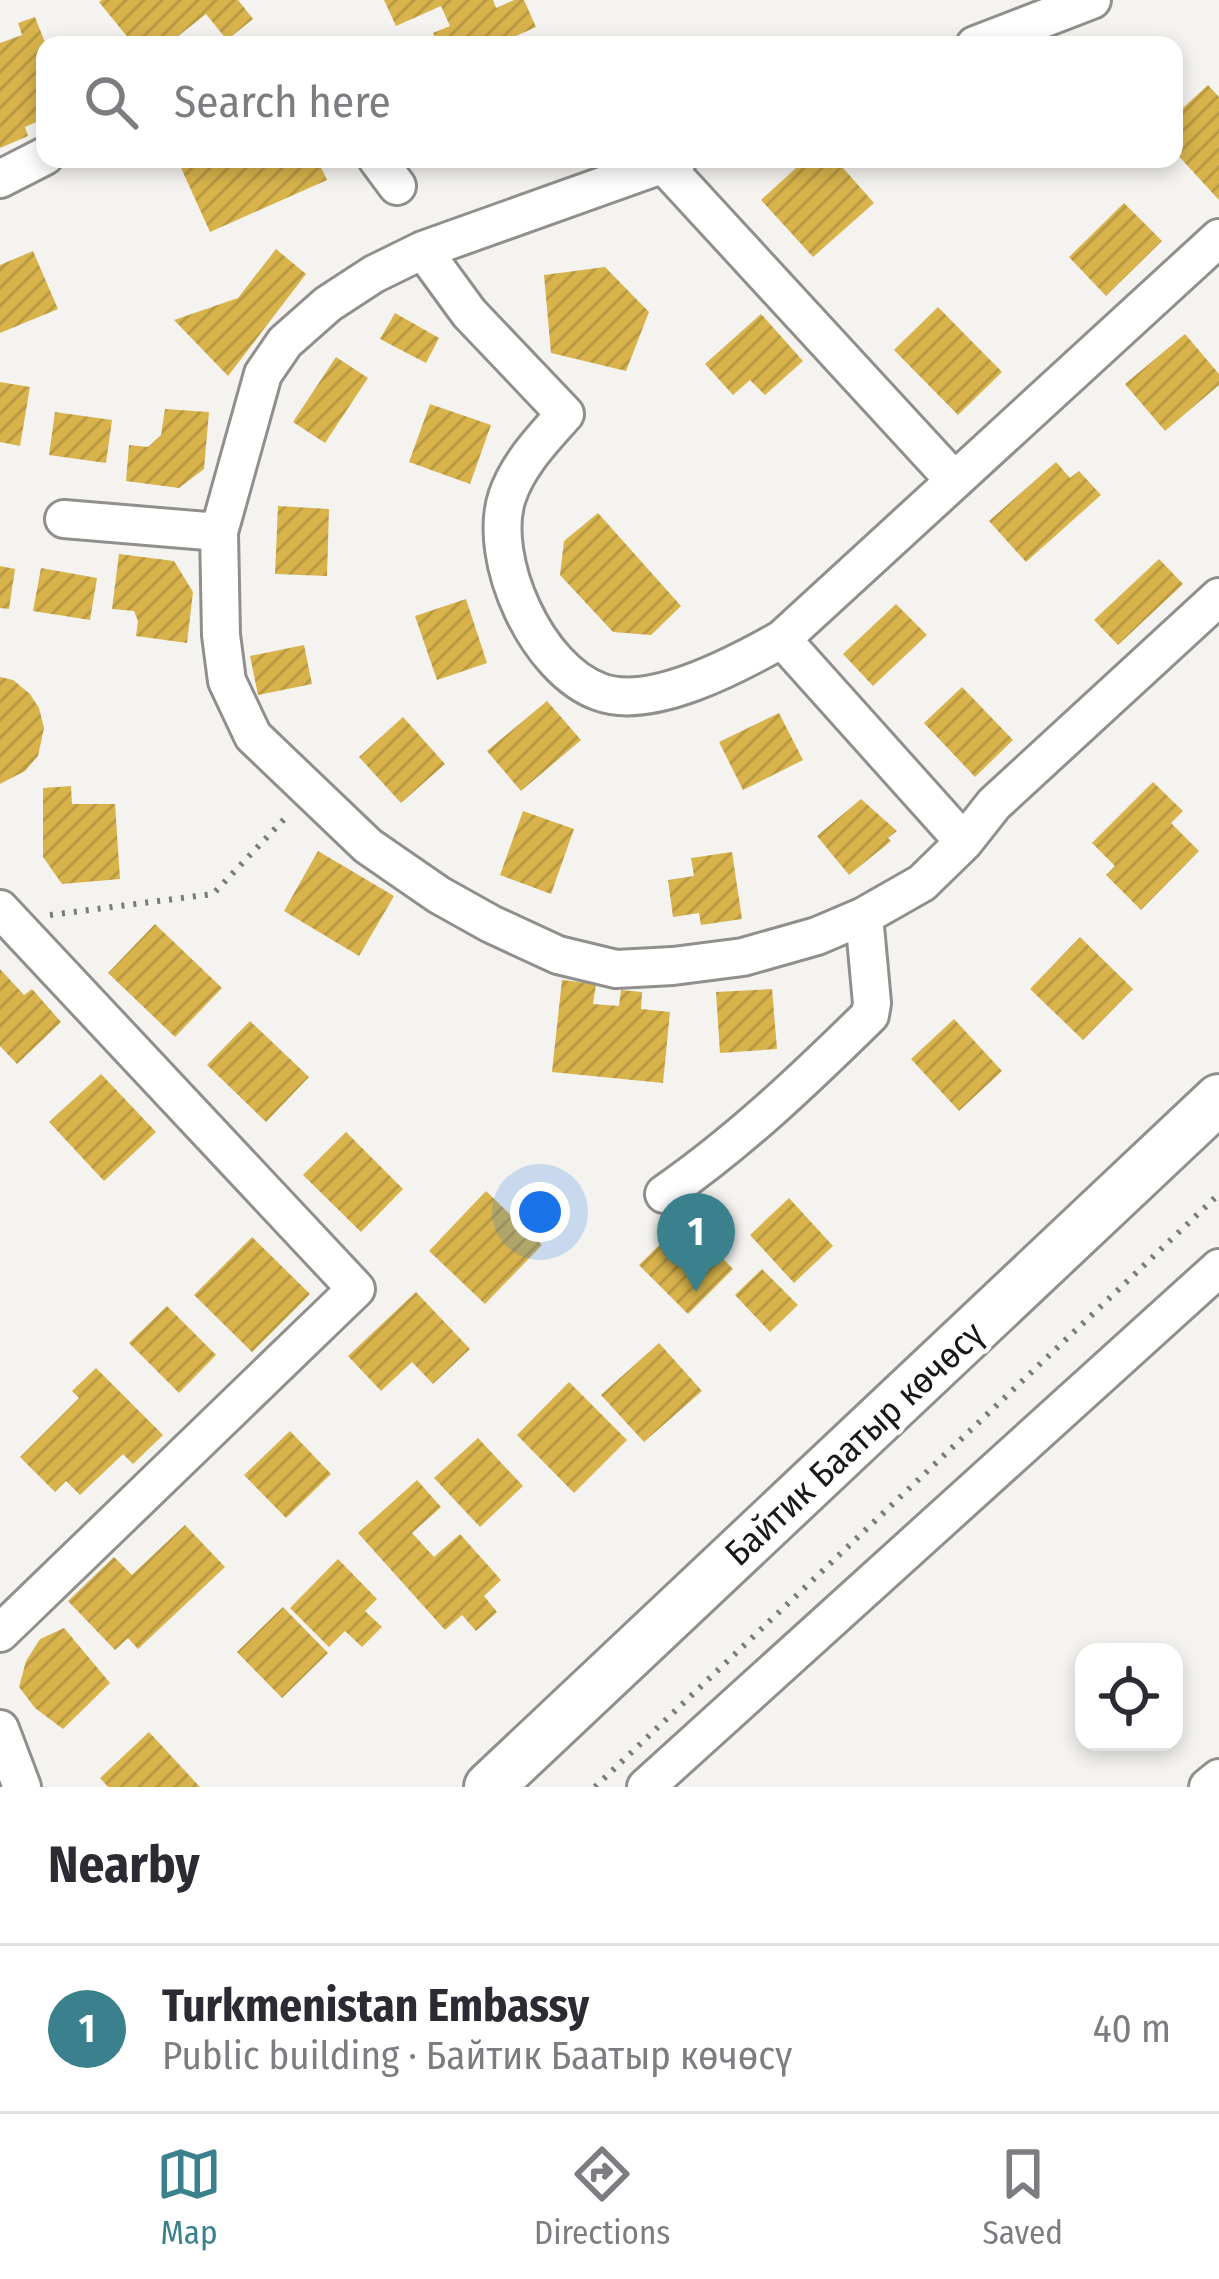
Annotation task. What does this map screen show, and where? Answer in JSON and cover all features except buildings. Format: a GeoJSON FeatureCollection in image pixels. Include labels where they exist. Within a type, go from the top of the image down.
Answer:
{"type":"FeatureCollection","features":[{"type":"Feature","properties":{"kind":"main road","name":"Байтик Баатыр көчөсү"},"geometry":{"type":"LineString","coordinates":[[489,1787],[1219,1099]]}},
{"type":"Feature","properties":{"kind":"street"},"geometry":{"type":"LineString","coordinates":[[998,36],[1091,0]]}},
{"type":"Feature","properties":{"kind":"street"},"geometry":{"type":"LineString","coordinates":[[0,179],[36,161]]}},
{"type":"Feature","properties":{"kind":"street"},"geometry":{"type":"LineString","coordinates":[[654,168],[423,250],[374,274],[328,304],[285,343],[263,374],[219,532],[227,682],[253,736],[368,846],[491,924],[558,955],[616,969],[743,957],[818,936],[922,883],[994,804],[1219,597]]}},
{"type":"Feature","properties":{"kind":"street"},"geometry":{"type":"LineString","coordinates":[[676,168],[954,480]]}},
{"type":"Feature","properties":{"kind":"street"},"geometry":{"type":"LineString","coordinates":[[423,250],[470,313],[565,414],[528,456],[507,497],[500,538],[511,584],[549,654],[576,679],[601,693],[635,696],[726,671],[782,639],[1219,238]]}},
{"type":"Feature","properties":{"kind":"street"},"geometry":{"type":"LineString","coordinates":[[64,519],[219,532]]}},
{"type":"Feature","properties":{"kind":"street"},"geometry":{"type":"LineString","coordinates":[[782,639],[964,842]]}},
{"type":"Feature","properties":{"kind":"street"},"geometry":{"type":"LineString","coordinates":[[664,1194],[752,1126],[870,1015],[864,916]]}},
{"type":"Feature","properties":{"kind":"street"},"geometry":{"type":"LineString","coordinates":[[0,1633],[356,1289],[4,918]]}},
{"type":"Feature","properties":{"kind":"street"},"geometry":{"type":"LineString","coordinates":[[646,1787],[1219,1268]]}},
{"type":"Feature","properties":{"kind":"street"},"geometry":{"type":"LineString","coordinates":[[0,1729],[22,1787]]}},
{"type":"Feature","properties":{"kind":"street"},"geometry":{"type":"LineString","coordinates":[[1208,1787],[1219,1778]]}},
{"type":"Feature","properties":{"kind":"path"},"geometry":{"type":"LineString","coordinates":[[4,918],[214,894],[310,793]]}},
{"type":"Feature","properties":{"kind":"path"},"geometry":{"type":"LineString","coordinates":[[595,1787],[1219,1194]]}},
{"type":"Feature","properties":{"kind":"place","name":"Turkmenistan Embassy"},"geometry":{"type":"Point","coordinates":[696,1292]}}]}
